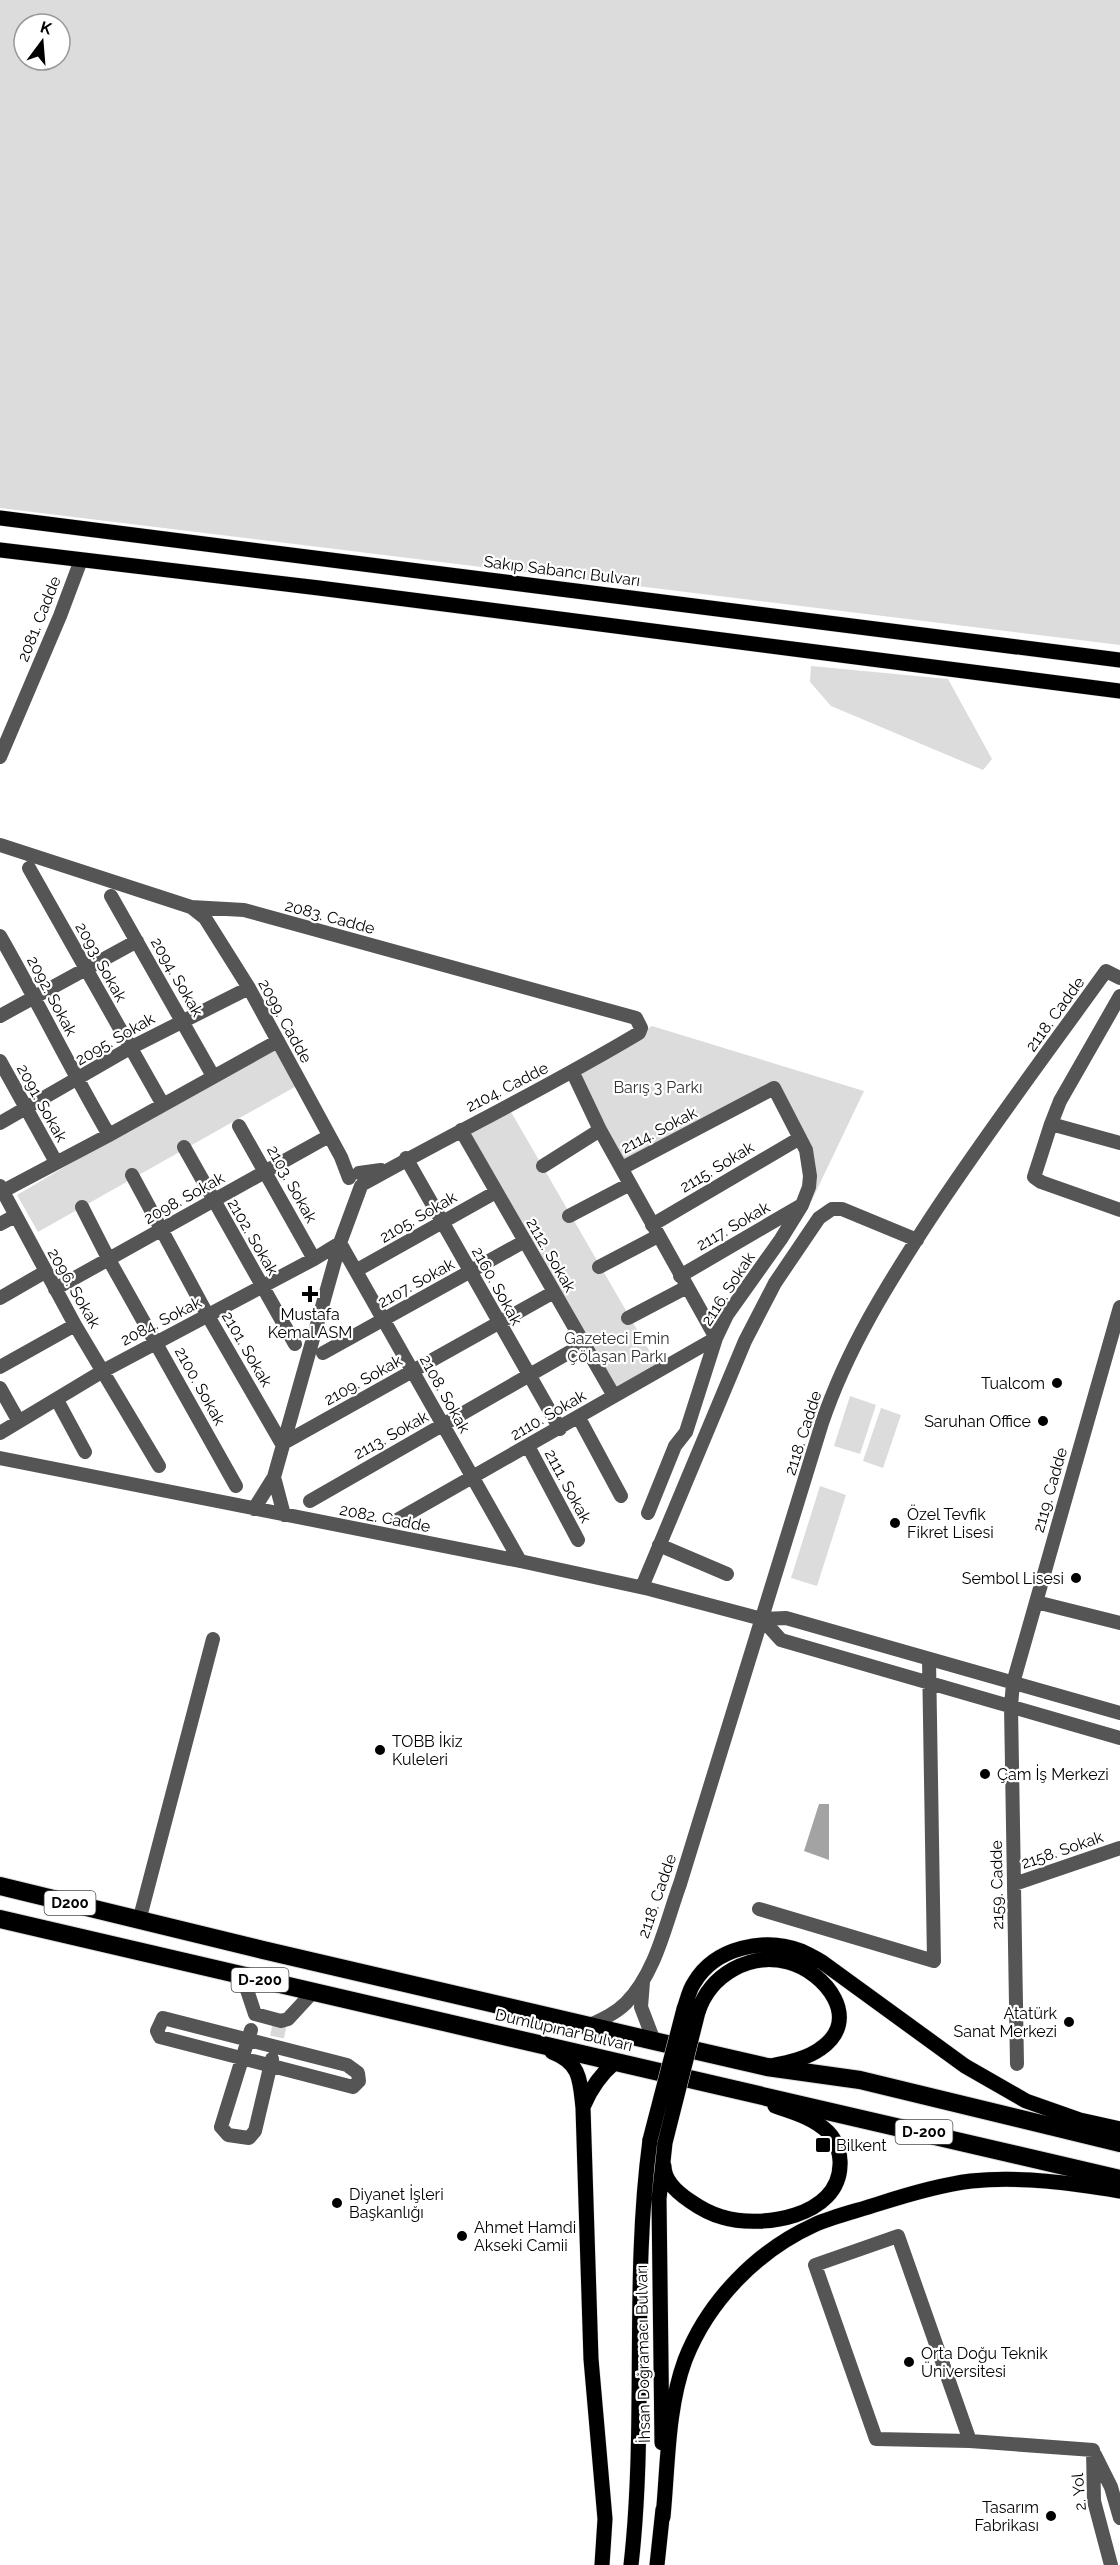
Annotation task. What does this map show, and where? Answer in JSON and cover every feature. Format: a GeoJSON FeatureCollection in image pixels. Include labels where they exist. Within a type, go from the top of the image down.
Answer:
{"type":"FeatureCollection","features":[{"type":"Feature","properties":{"kind":"highway","name":"Dumlupınar Bulvarı"},"geometry":{"type":"LineString","coordinates":[[0,1886],[767,2067],[860,2080],[1120,2143]]}},
{"type":"Feature","properties":{"kind":"highway","name":"Dumlupınar Bulvarı"},"geometry":{"type":"LineString","coordinates":[[0,1919],[1120,2179]]}},
{"type":"Feature","properties":{"kind":"main road","name":"Sakıp Sabancı Bulvarı"},"geometry":{"type":"LineString","coordinates":[[0,518],[1120,660]]}},
{"type":"Feature","properties":{"kind":"main road"},"geometry":{"type":"LineString","coordinates":[[0,550],[319,588],[1120,691]]}},
{"type":"Feature","properties":{"kind":"main road"},"geometry":{"type":"LineString","coordinates":[[631,2565],[637,2517],[643,2198],[691,2011],[694,1982],[710,1965],[731,1951],[766,1944],[800,1951],[822,1962],[965,2066],[1026,2101],[1080,2120],[1120,2128]]}},
{"type":"Feature","properties":{"kind":"main road"},"geometry":{"type":"LineString","coordinates":[[691,2011],[714,1982],[733,1968],[764,1959],[789,1962],[806,1971],[834,1994],[841,2012],[837,2029],[821,2049],[808,2056],[767,2067]]}},
{"type":"Feature","properties":{"kind":"main road"},"geometry":{"type":"LineString","coordinates":[[521,2040],[566,2057],[580,2078],[583,2108],[591,2359],[596,2442],[605,2519],[602,2565]]}},
{"type":"Feature","properties":{"kind":"main road"},"geometry":{"type":"LineString","coordinates":[[583,2108],[590,2090],[615,2062]]}},
{"type":"Feature","properties":{"kind":"main road"},"geometry":{"type":"LineString","coordinates":[[658,2141],[664,2173],[671,2185],[691,2202],[724,2218],[760,2222],[780,2219],[806,2210],[828,2196],[838,2179],[841,2158],[835,2142],[828,2133],[803,2116],[728,2088]]}},
{"type":"Feature","properties":{"kind":"main road","name":"İhsan Doğramacı Bulvarı"},"geometry":{"type":"LineString","coordinates":[[657,2565],[663,2517],[658,2141]]}},
{"type":"Feature","properties":{"kind":"main road"},"geometry":{"type":"LineString","coordinates":[[663,2517],[677,2389],[686,2359],[711,2313],[740,2276],[771,2250],[815,2224],[919,2191],[971,2181],[1042,2180],[1120,2191]]}},
{"type":"Feature","properties":{"kind":"street","name":"2081. Cadde"},"geometry":{"type":"LineString","coordinates":[[0,757],[60,616],[81,560]]}},
{"type":"Feature","properties":{"kind":"street","name":"2083. Cadde"},"geometry":{"type":"LineString","coordinates":[[0,845],[191,907],[244,910],[636,1018],[641,1028],[639,1033]]}},
{"type":"Feature","properties":{"kind":"street","name":"2093. Sokak"},"geometry":{"type":"LineString","coordinates":[[29,868],[162,1103]]}},
{"type":"Feature","properties":{"kind":"street","name":"2094. Sokak"},"geometry":{"type":"LineString","coordinates":[[111,896],[213,1076]]}},
{"type":"Feature","properties":{"kind":"street","name":"2099. Cadde"},"geometry":{"type":"LineString","coordinates":[[191,907],[206,918],[249,988],[329,1136],[356,1179]]}},
{"type":"Feature","properties":{"kind":"street","name":"2092. Sokak"},"geometry":{"type":"LineString","coordinates":[[0,936],[109,1135]]}},
{"type":"Feature","properties":{"kind":"street"},"geometry":{"type":"LineString","coordinates":[[0,1016],[136,941]]}},
{"type":"Feature","properties":{"kind":"street","name":"2118. Cadde"},"geometry":{"type":"LineString","coordinates":[[645,1977],[680,1884],[822,1423],[839,1377],[862,1330],[916,1240],[973,1154],[1106,971],[1120,978]]}},
{"type":"Feature","properties":{"kind":"street","name":"2095. Sokak"},"geometry":{"type":"LineString","coordinates":[[0,1123],[130,1048],[249,988]]}},
{"type":"Feature","properties":{"kind":"street"},"geometry":{"type":"LineString","coordinates":[[1120,996],[1060,1101],[1034,1177],[1041,1182],[1120,1210]]}},
{"type":"Feature","properties":{"kind":"street","name":"2104. Cadde"},"geometry":{"type":"LineString","coordinates":[[356,1179],[389,1169],[406,1158],[573,1073],[639,1033]]}},
{"type":"Feature","properties":{"kind":"street"},"geometry":{"type":"LineString","coordinates":[[1,1189],[109,1135],[162,1103],[278,1041]]}},
{"type":"Feature","properties":{"kind":"street","name":"2091. Sokak"},"geometry":{"type":"LineString","coordinates":[[0,1061],[56,1162]]}},
{"type":"Feature","properties":{"kind":"street"},"geometry":{"type":"LineString","coordinates":[[573,1073],[600,1130],[716,1338]]}},
{"type":"Feature","properties":{"kind":"street","name":"2116. Sokak"},"geometry":{"type":"LineString","coordinates":[[648,1513],[675,1446],[686,1432],[716,1338],[727,1315],[802,1205],[810,1176],[806,1150],[774,1088]]}},
{"type":"Feature","properties":{"kind":"street","name":"2114. Sokak"},"geometry":{"type":"LineString","coordinates":[[622,1168],[774,1088]]}},
{"type":"Feature","properties":{"kind":"street"},"geometry":{"type":"LineString","coordinates":[[1051,1124],[1120,1141]]}},
{"type":"Feature","properties":{"kind":"street","name":"2103. Sokak"},"geometry":{"type":"LineString","coordinates":[[240,1126],[314,1259]]}},
{"type":"Feature","properties":{"kind":"street","name":"2112. Sokak"},"geometry":{"type":"LineString","coordinates":[[461,1130],[582,1345],[614,1396]]}},
{"type":"Feature","properties":{"kind":"street"},"geometry":{"type":"LineString","coordinates":[[543,1166],[600,1130]]}},
{"type":"Feature","properties":{"kind":"street","name":"2098. Sokak"},"geometry":{"type":"LineString","coordinates":[[55,1288],[329,1136]]}},
{"type":"Feature","properties":{"kind":"street","name":"2115. Sokak"},"geometry":{"type":"LineString","coordinates":[[655,1231],[800,1138]]}},
{"type":"Feature","properties":{"kind":"street","name":"2102. Sokak"},"geometry":{"type":"LineString","coordinates":[[184,1147],[295,1344]]}},
{"type":"Feature","properties":{"kind":"street","name":"2160. Sokak"},"geometry":{"type":"LineString","coordinates":[[406,1158],[560,1429]]}},
{"type":"Feature","properties":{"kind":"street","name":"2101. Sokak"},"geometry":{"type":"LineString","coordinates":[[132,1175],[160,1230],[282,1444]]}},
{"type":"Feature","properties":{"kind":"street"},"geometry":{"type":"LineString","coordinates":[[254,1509],[274,1477],[351,1209],[356,1179]]}},
{"type":"Feature","properties":{"kind":"street"},"geometry":{"type":"LineString","coordinates":[[569,1216],[630,1184]]}},
{"type":"Feature","properties":{"kind":"street","name":"2096. Sokak"},"geometry":{"type":"LineString","coordinates":[[1,1189],[75,1325],[159,1466]]}},
{"type":"Feature","properties":{"kind":"street","name":"2105. Sokak"},"geometry":{"type":"LineString","coordinates":[[357,1270],[495,1192]]}},
{"type":"Feature","properties":{"kind":"street","name":"2117. Sokak"},"geometry":{"type":"LineString","coordinates":[[628,1318],[802,1205]]}},
{"type":"Feature","properties":{"kind":"street","name":"2100. Sokak"},"geometry":{"type":"LineString","coordinates":[[82,1207],[108,1258],[236,1486]]}},
{"type":"Feature","properties":{"kind":"street"},"geometry":{"type":"LineString","coordinates":[[642,1587],[745,1341],[775,1284],[819,1218],[832,1209],[842,1209],[916,1240]]}},
{"type":"Feature","properties":{"kind":"street"},"geometry":{"type":"LineString","coordinates":[[0,1224],[15,1216]]}},
{"type":"Feature","properties":{"kind":"street"},"geometry":{"type":"LineString","coordinates":[[599,1267],[655,1231]]}},
{"type":"Feature","properties":{"kind":"street","name":"2107. Sokak"},"geometry":{"type":"LineString","coordinates":[[323,1353],[525,1241]]}},
{"type":"Feature","properties":{"kind":"street","name":"2084. Sokak"},"geometry":{"type":"LineString","coordinates":[[0,1433],[18,1420],[57,1400],[156,1341],[208,1316],[340,1243]]}},
{"type":"Feature","properties":{"kind":"street","name":"2108. Sokak"},"geometry":{"type":"LineString","coordinates":[[340,1243],[520,1561]]}},
{"type":"Feature","properties":{"kind":"street"},"geometry":{"type":"LineString","coordinates":[[0,1298],[45,1272]]}},
{"type":"Feature","properties":{"kind":"street","name":"2109. Sokak"},"geometry":{"type":"LineString","coordinates":[[282,1444],[554,1292]]}},
{"type":"Feature","properties":{"kind":"street","name":"2119. Cadde"},"geometry":{"type":"LineString","coordinates":[[1013,1683],[1120,1306]]}},
{"type":"Feature","properties":{"kind":"street"},"geometry":{"type":"LineString","coordinates":[[0,1367],[75,1325]]}},
{"type":"Feature","properties":{"kind":"street","name":"2110. Sokak"},"geometry":{"type":"LineString","coordinates":[[396,1520],[560,1429],[716,1338]]}},
{"type":"Feature","properties":{"kind":"street","name":"2113. Sokak"},"geometry":{"type":"LineString","coordinates":[[310,1501],[582,1345]]}},
{"type":"Feature","properties":{"kind":"street"},"geometry":{"type":"LineString","coordinates":[[1105,1356],[1120,1360]]}},
{"type":"Feature","properties":{"kind":"street"},"geometry":{"type":"LineString","coordinates":[[0,1388],[18,1420]]}},
{"type":"Feature","properties":{"kind":"street"},"geometry":{"type":"LineString","coordinates":[[57,1400],[85,1452]]}},
{"type":"Feature","properties":{"kind":"street"},"geometry":{"type":"LineString","coordinates":[[579,1418],[621,1496]]}},
{"type":"Feature","properties":{"kind":"street","name":"2111. Sokak"},"geometry":{"type":"LineString","coordinates":[[528,1446],[578,1540]]}},
{"type":"Feature","properties":{"kind":"street","name":"2082. Cadde"},"geometry":{"type":"LineString","coordinates":[[0,1458],[520,1561],[642,1587],[762,1619],[786,1618],[1120,1713]]}},
{"type":"Feature","properties":{"kind":"street"},"geometry":{"type":"LineString","coordinates":[[274,1477],[284,1515]]}},
{"type":"Feature","properties":{"kind":"street"},"geometry":{"type":"LineString","coordinates":[[659,1545],[727,1574]]}},
{"type":"Feature","properties":{"kind":"street"},"geometry":{"type":"LineString","coordinates":[[1036,1602],[1120,1623]]}},
{"type":"Feature","properties":{"kind":"street"},"geometry":{"type":"LineString","coordinates":[[762,1619],[781,1640],[1120,1737]]}},
{"type":"Feature","properties":{"kind":"street"},"geometry":{"type":"LineString","coordinates":[[139,1920],[213,1639]]}},
{"type":"Feature","properties":{"kind":"street"},"geometry":{"type":"LineString","coordinates":[[759,1910],[934,1961],[929,1659]]}},
{"type":"Feature","properties":{"kind":"street","name":"2159. Cadde"},"geometry":{"type":"LineString","coordinates":[[1013,1683],[1011,1706],[1017,2064]]}},
{"type":"Feature","properties":{"kind":"street","name":"2158. Sokak"},"geometry":{"type":"LineString","coordinates":[[1014,1884],[1120,1848]]}},
{"type":"Feature","properties":{"kind":"street"},"geometry":{"type":"LineString","coordinates":[[242,1975],[252,2025],[221,2127],[228,2135],[249,2138],[255,2131],[276,2042]]}},
{"type":"Feature","properties":{"kind":"street"},"geometry":{"type":"LineString","coordinates":[[590,2025],[622,2007],[645,1977]]}},
{"type":"Feature","properties":{"kind":"street"},"geometry":{"type":"LineString","coordinates":[[645,1977],[642,2007],[654,2041]]}},
{"type":"Feature","properties":{"kind":"street"},"geometry":{"type":"LineString","coordinates":[[252,2025],[276,2042],[347,2065],[358,2073],[359,2081],[353,2087],[160,2037],[158,2031],[163,2018],[252,2025],[280,2022],[288,2019],[312,1993]]}},
{"type":"Feature","properties":{"kind":"street"},"geometry":{"type":"LineString","coordinates":[[970,2441],[898,2236],[815,2265],[876,2439],[970,2441],[1093,2450]]}},
{"type":"Feature","properties":{"kind":"street","name":"2. Yol"},"geometry":{"type":"LineString","coordinates":[[1093,2450],[1111,2487],[1120,2518]]}},
{"type":"Feature","properties":{"kind":"street","name":"2. Yol"},"geometry":{"type":"LineString","coordinates":[[1093,2450],[1094,2501],[1111,2565]]}},
{"type":"Feature","properties":{"kind":"green space"},"geometry":{"type":"Polygon","coordinates":[[[0,0],[1120,0],[1120,645],[0,508],[0,0]]]}},
{"type":"Feature","properties":{"kind":"green space"},"geometry":{"type":"Polygon","coordinates":[[[811,666],[948,679],[992,759],[983,770],[831,706],[810,682],[811,666]]]}},
{"type":"Feature","properties":{"kind":"green space","name":"Barış 3 Parkı"},"geometry":{"type":"Polygon","coordinates":[[[652,1026],[864,1091],[811,1202],[810,1176],[774,1088],[622,1168],[573,1073],[652,1026]]]}},
{"type":"Feature","properties":{"kind":"green space"},"geometry":{"type":"Polygon","coordinates":[[[278,1041],[300,1084],[38,1232],[17,1195],[278,1041]]]}},
{"type":"Feature","properties":{"kind":"green space","name":"Gazeteci Emin Çölaşan Parkı"},"geometry":{"type":"Polygon","coordinates":[[[507,1105],[661,1371],[614,1396],[461,1130],[507,1105]]]}},
{"type":"Feature","properties":{"kind":"green space"},"geometry":{"type":"Polygon","coordinates":[[[850,1396],[876,1405],[860,1454],[834,1446],[850,1396]]]}},
{"type":"Feature","properties":{"kind":"green space"},"geometry":{"type":"Polygon","coordinates":[[[881,1408],[901,1415],[883,1468],[863,1461],[881,1408]]]}},
{"type":"Feature","properties":{"kind":"green space"},"geometry":{"type":"Polygon","coordinates":[[[820,1486],[846,1495],[817,1586],[791,1578],[820,1486]]]}},
{"type":"Feature","properties":{"kind":"shaded area"},"geometry":{"type":"Polygon","coordinates":[[[819,1804],[829,1804],[829,1860],[804,1851],[819,1804]]]}},
{"type":"Feature","properties":{"kind":"tunnel"},"geometry":{"type":"LineString","coordinates":[[277,2037],[280,2023]]}},
{"type":"Feature","properties":{"kind":"place","name":"Mustafa Kemal ASM"},"geometry":{"type":"Point","coordinates":[310,1294]}},
{"type":"Feature","properties":{"kind":"place","name":"Tualcom"},"geometry":{"type":"Point","coordinates":[1057,1383]}},
{"type":"Feature","properties":{"kind":"place","name":"Saruhan Office"},"geometry":{"type":"Point","coordinates":[1043,1421]}},
{"type":"Feature","properties":{"kind":"place","name":"Özel Tevfik Fikret Lisesi"},"geometry":{"type":"Point","coordinates":[895,1523]}},
{"type":"Feature","properties":{"kind":"place","name":"Sembol Lisesi"},"geometry":{"type":"Point","coordinates":[1076,1578]}},
{"type":"Feature","properties":{"kind":"place","name":"TOBB İkiz Kuleleri"},"geometry":{"type":"Point","coordinates":[380,1750]}},
{"type":"Feature","properties":{"kind":"place","name":"Çam İş Merkezi"},"geometry":{"type":"Point","coordinates":[985,1774]}},
{"type":"Feature","properties":{"kind":"place","name":"Atatürk Sanat Merkezi"},"geometry":{"type":"Point","coordinates":[1069,2022]}},
{"type":"Feature","properties":{"kind":"place","name":"Bilkent"},"geometry":{"type":"Point","coordinates":[823,2145]}},
{"type":"Feature","properties":{"kind":"place","name":"Diyanet İşleri Başkanlığı"},"geometry":{"type":"Point","coordinates":[337,2203]}},
{"type":"Feature","properties":{"kind":"place","name":"Ahmet Hamdi Akseki Camii"},"geometry":{"type":"Point","coordinates":[462,2236]}},
{"type":"Feature","properties":{"kind":"place","name":"Orta Doğu Teknik Üniversitesi"},"geometry":{"type":"Point","coordinates":[909,2362]}},
{"type":"Feature","properties":{"kind":"place","name":"Tasarım Fabrikası"},"geometry":{"type":"Point","coordinates":[1051,2516]}}]}
